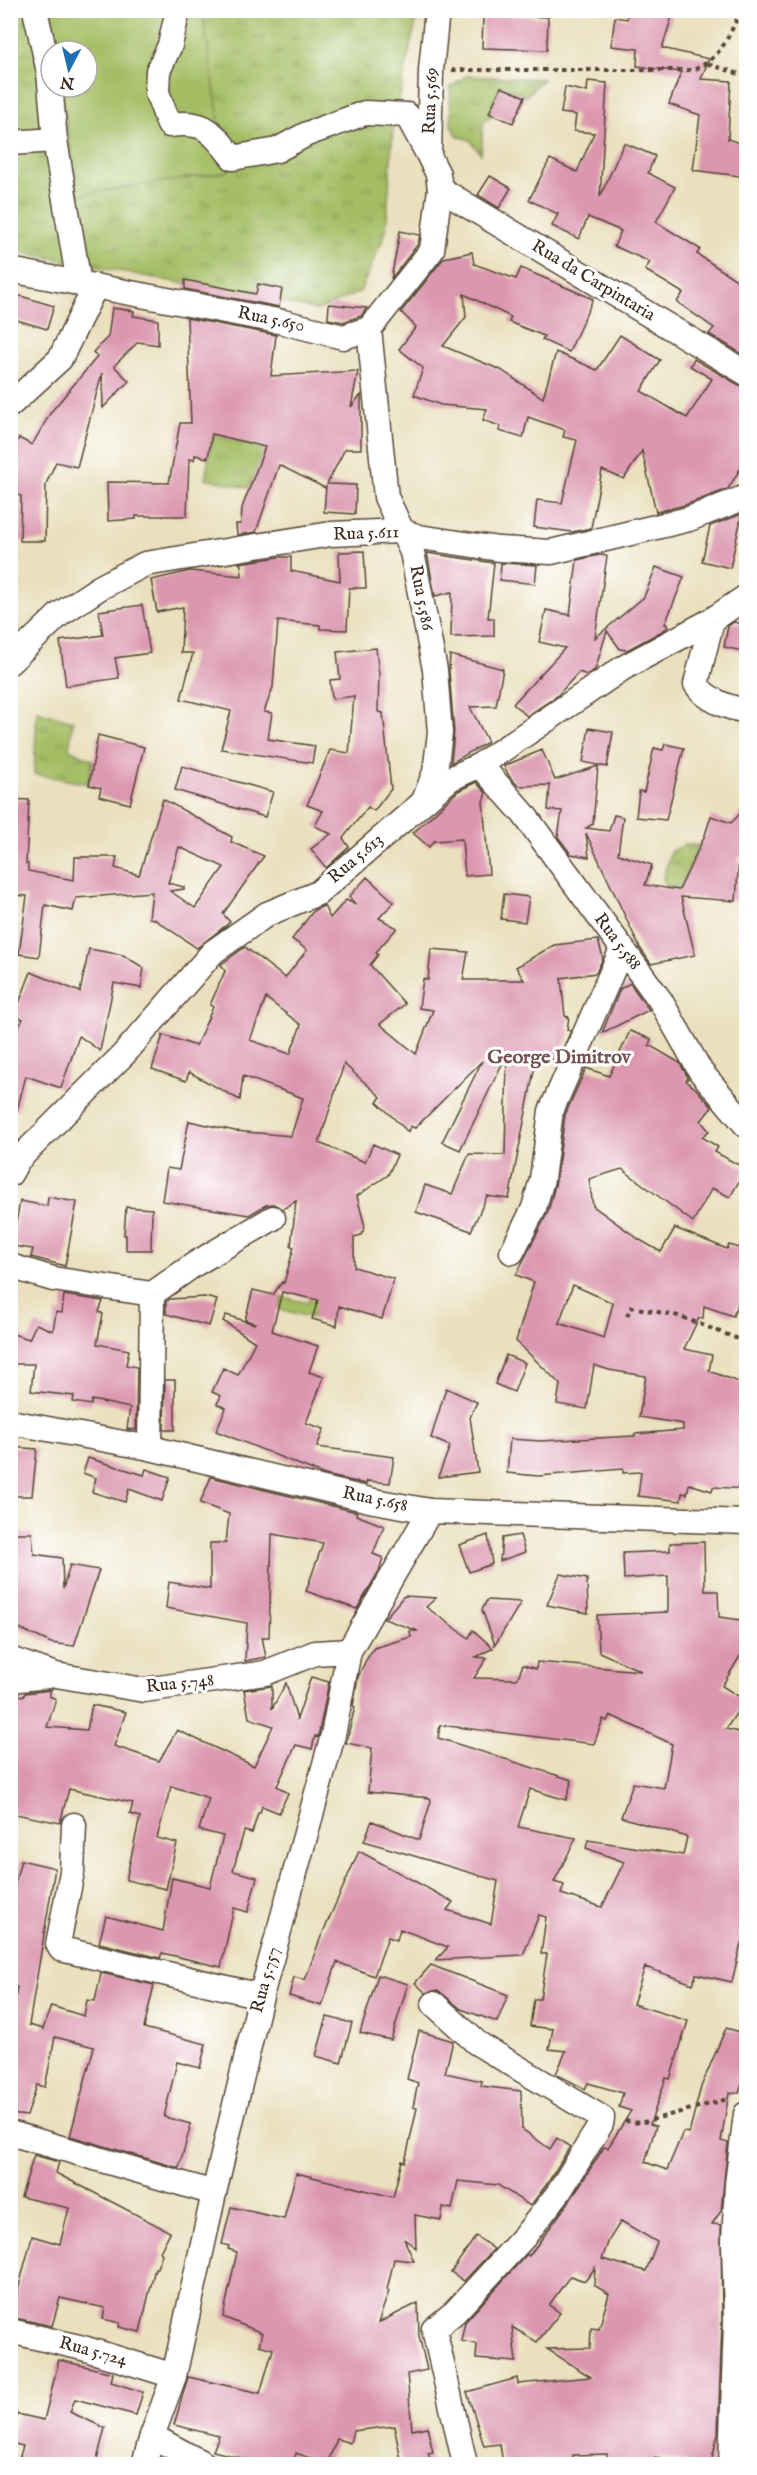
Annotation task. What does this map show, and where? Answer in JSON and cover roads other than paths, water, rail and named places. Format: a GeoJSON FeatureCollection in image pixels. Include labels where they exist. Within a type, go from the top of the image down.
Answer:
{"type":"FeatureCollection","features":[{"type":"Feature","properties":{"kind":"street"},"geometry":{"type":"LineString","coordinates":[[10,405],[60,359],[87,285],[55,140],[49,72],[35,10]]}},
{"type":"Feature","properties":{"kind":"street"},"geometry":{"type":"LineString","coordinates":[[178,10],[170,45],[159,71],[157,92],[169,125],[186,123],[210,129],[233,158],[277,150],[307,134],[365,113],[407,115],[429,156]]}},
{"type":"Feature","properties":{"kind":"street","name":"Rua 5.569"},"geometry":{"type":"LineString","coordinates":[[437,10],[431,70],[429,156],[438,174],[440,189]]}},
{"type":"Feature","properties":{"kind":"street"},"geometry":{"type":"LineString","coordinates":[[10,143],[55,140]]}},
{"type":"Feature","properties":{"kind":"street"},"geometry":{"type":"LineString","coordinates":[[369,329],[432,250],[440,189]]}},
{"type":"Feature","properties":{"kind":"street","name":"Rua da Carpintaria"},"geometry":{"type":"LineString","coordinates":[[440,189],[747,374]]}},
{"type":"Feature","properties":{"kind":"street","name":"Rua 5.650"},"geometry":{"type":"LineString","coordinates":[[10,270],[283,322],[344,337],[369,329]]}},
{"type":"Feature","properties":{"kind":"street","name":"Rua 5.586"},"geometry":{"type":"LineString","coordinates":[[369,329],[386,497],[412,552],[435,670],[440,733],[435,772],[425,798]]}},
{"type":"Feature","properties":{"kind":"street","name":"Rua 5.611"},"geometry":{"type":"LineString","coordinates":[[10,662],[60,614],[99,588],[145,564],[331,534],[401,531],[419,537],[499,549],[551,552],[689,519],[747,497]]}},
{"type":"Feature","properties":{"kind":"street","name":"Rua 5.613"},"geometry":{"type":"LineString","coordinates":[[10,1174],[18,1160],[124,1054],[213,952],[267,914],[318,893],[425,798],[450,779],[480,765],[623,668],[712,620],[747,597]]}},
{"type":"Feature","properties":{"kind":"street"},"geometry":{"type":"LineString","coordinates":[[712,620],[696,684],[701,692],[719,702],[747,710]]}},
{"type":"Feature","properties":{"kind":"street","name":"Rua 5.588"},"geometry":{"type":"LineString","coordinates":[[480,765],[523,813],[660,1000],[701,1072],[747,1125]]}},
{"type":"Feature","properties":{"kind":"street"},"geometry":{"type":"LineString","coordinates":[[512,1252],[534,1208],[542,1179],[551,1111],[622,949]]}},
{"type":"Feature","properties":{"kind":"street"},"geometry":{"type":"LineString","coordinates":[[10,1266],[53,1279],[152,1294],[195,1264],[273,1218]]}},
{"type":"Feature","properties":{"kind":"street"},"geometry":{"type":"LineString","coordinates":[[150,1448],[152,1294]]}},
{"type":"Feature","properties":{"kind":"street","name":"Rua 5.658"},"geometry":{"type":"LineString","coordinates":[[10,1422],[150,1448],[272,1478],[430,1511],[747,1522]]}},
{"type":"Feature","properties":{"kind":"street","name":"Rua 5.757"},"geometry":{"type":"LineString","coordinates":[[144,2464],[174,2376],[213,2193],[261,1996],[333,1735],[349,1651],[430,1511]]}},
{"type":"Feature","properties":{"kind":"street","name":"Rua 5.748"},"geometry":{"type":"LineString","coordinates":[[10,1659],[56,1675],[144,1690],[265,1673],[315,1653],[349,1651]]}},
{"type":"Feature","properties":{"kind":"street"},"geometry":{"type":"LineString","coordinates":[[10,1680],[56,1675]]}},
{"type":"Feature","properties":{"kind":"street"},"geometry":{"type":"LineString","coordinates":[[74,1825],[72,1872],[58,1944],[61,1949],[261,1996]]}},
{"type":"Feature","properties":{"kind":"street"},"geometry":{"type":"LineString","coordinates":[[434,2004],[477,2043],[602,2118],[601,2124],[559,2192],[524,2237],[455,2312],[434,2329],[465,2464]]}},
{"type":"Feature","properties":{"kind":"street"},"geometry":{"type":"LineString","coordinates":[[731,2464],[736,2322],[734,2241],[739,2106]]}},
{"type":"Feature","properties":{"kind":"street"},"geometry":{"type":"LineString","coordinates":[[10,2133],[213,2193]]}},
{"type":"Feature","properties":{"kind":"street","name":"Rua 5.724"},"geometry":{"type":"LineString","coordinates":[[10,2331],[83,2348],[174,2376]]}},
{"type":"Feature","properties":{"kind":"street"},"geometry":{"type":"LineString","coordinates":[[152,2436],[204,2464]]}},
{"type":"Feature","properties":{"kind":"district","name":"George Dimitrov"},"geometry":{"type":"Point","coordinates":[559,1057]}}]}
